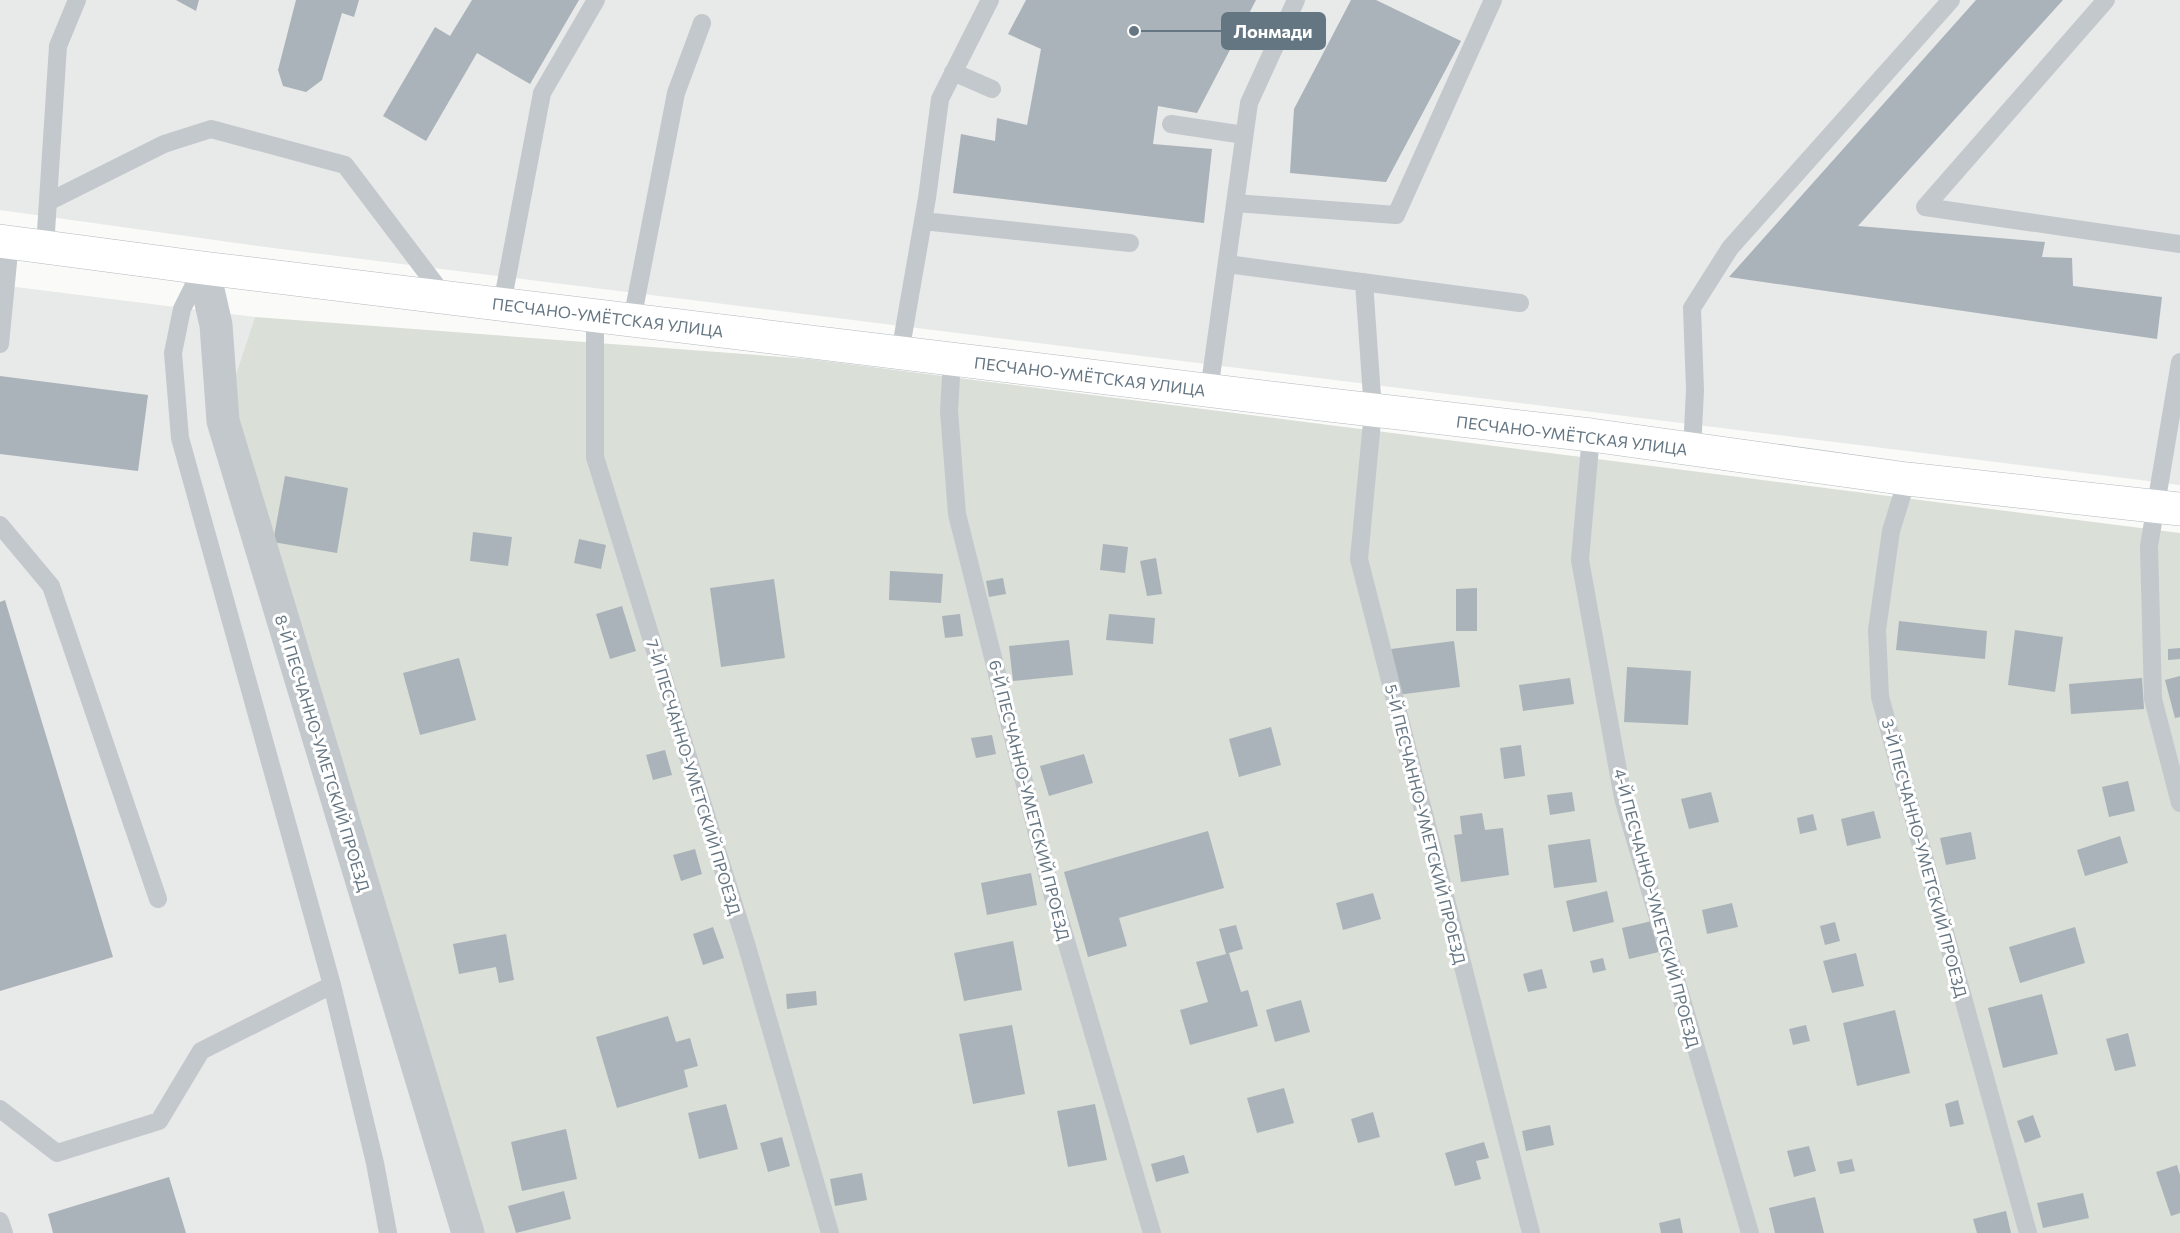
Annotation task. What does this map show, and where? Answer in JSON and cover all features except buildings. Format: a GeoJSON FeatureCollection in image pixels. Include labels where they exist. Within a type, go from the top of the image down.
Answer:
{"type":"FeatureCollection","features":[{"type":"Feature","properties":{"kind":"main road","name":"ПЕСЧАНО-УМЁТСКАЯ УЛИЦА"},"geometry":{"type":"LineString","coordinates":[[5,242],[1373,411],[1591,435],[1907,479],[2168,508]]}},
{"type":"Feature","properties":{"kind":"street","name":"8-Й ПЕСЧАННО-УМЕТСКИЙ ПРОЕЗД"},"geometry":{"type":"LineString","coordinates":[[202,268],[216,325],[223,421],[468,1233]]}},
{"type":"Feature","properties":{"kind":"lane"},"geometry":{"type":"LineString","coordinates":[[45,247],[58,46],[77,0]]}},
{"type":"Feature","properties":{"kind":"lane"},"geometry":{"type":"LineString","coordinates":[[502,304],[542,93],[596,0]]}},
{"type":"Feature","properties":{"kind":"lane"},"geometry":{"type":"LineString","coordinates":[[900,353],[923,221],[940,99],[990,0]]}},
{"type":"Feature","properties":{"kind":"lane"},"geometry":{"type":"LineString","coordinates":[[1209,391],[1249,103],[1296,0]]}},
{"type":"Feature","properties":{"kind":"lane"},"geometry":{"type":"LineString","coordinates":[[1235,203],[1396,215],[1493,0]]}},
{"type":"Feature","properties":{"kind":"lane"},"geometry":{"type":"LineString","coordinates":[[1692,450],[1695,390],[1692,308],[1730,248],[1951,0]]}},
{"type":"Feature","properties":{"kind":"lane"},"geometry":{"type":"LineString","coordinates":[[2106,0],[1925,207],[2180,244]]}},
{"type":"Feature","properties":{"kind":"lane"},"geometry":{"type":"LineString","coordinates":[[632,320],[676,93],[702,23]]}},
{"type":"Feature","properties":{"kind":"lane"},"geometry":{"type":"LineString","coordinates":[[953,72],[992,89]]}},
{"type":"Feature","properties":{"kind":"lane"},"geometry":{"type":"LineString","coordinates":[[1171,124],[1244,135]]}},
{"type":"Feature","properties":{"kind":"lane"},"geometry":{"type":"LineString","coordinates":[[48,202],[164,144],[211,129],[345,165],[445,297]]}},
{"type":"Feature","properties":{"kind":"lane"},"geometry":{"type":"LineString","coordinates":[[923,221],[1130,243]]}},
{"type":"Feature","properties":{"kind":"lane"},"geometry":{"type":"LineString","coordinates":[[0,344],[5,242]]}},
{"type":"Feature","properties":{"kind":"lane"},"geometry":{"type":"LineString","coordinates":[[1227,264],[1520,303]]}},
{"type":"Feature","properties":{"kind":"lane"},"geometry":{"type":"LineString","coordinates":[[202,268],[182,309],[172,353],[180,438],[332,985],[375,1163],[388,1233]]}},
{"type":"Feature","properties":{"kind":"lane","name":"5-Й ПЕСЧАННО-УМЕТСКИЙ ПРОЕЗД"},"geometry":{"type":"LineString","coordinates":[[1364,282],[1373,411],[1359,559],[1531,1233]]}},
{"type":"Feature","properties":{"kind":"lane","name":"7-Й ПЕСЧАННО-УМЕТСКИЙ ПРОЕЗД"},"geometry":{"type":"LineString","coordinates":[[596,315],[595,457],[747,947],[830,1233]]}},
{"type":"Feature","properties":{"kind":"lane","name":"6-Й ПЕСЧАННО-УМЕТСКИЙ ПРОЕЗД"},"geometry":{"type":"LineString","coordinates":[[952,359],[949,411],[957,514],[1052,893],[1152,1233]]}},
{"type":"Feature","properties":{"kind":"lane"},"geometry":{"type":"LineString","coordinates":[[2180,362],[2168,508],[2149,546],[2153,699],[2180,802]]}},
{"type":"Feature","properties":{"kind":"lane","name":"4-Й ПЕСЧАННО-УМЕТСКИЙ ПРОЕЗД"},"geometry":{"type":"LineString","coordinates":[[1591,435],[1580,560],[1623,798],[1750,1233]]}},
{"type":"Feature","properties":{"kind":"lane","name":"3-Й ПЕСЧАННО-УМЕТСКИЙ ПРОЕЗД"},"geometry":{"type":"LineString","coordinates":[[1907,479],[1892,531],[1877,630],[1880,697],[2028,1233]]}},
{"type":"Feature","properties":{"kind":"lane"},"geometry":{"type":"LineString","coordinates":[[0,525],[51,586],[158,899]]}},
{"type":"Feature","properties":{"kind":"lane"},"geometry":{"type":"LineString","coordinates":[[0,1109],[57,1153],[159,1121],[201,1051],[332,985]]}},
{"type":"Feature","properties":{"kind":"lane"},"geometry":{"type":"LineString","coordinates":[[0,1221],[4,1233]]}},
{"type":"Feature","properties":{"kind":"shaded area"},"geometry":{"type":"Polygon","coordinates":[[[0,0],[2180,0],[2180,485],[257,246],[0,210],[0,0]]]}},
{"type":"Feature","properties":{"kind":"shaded area"},"geometry":{"type":"Polygon","coordinates":[[[0,285],[255,317],[216,434],[456,1233],[0,1233],[0,285]]]}},
{"type":"Feature","properties":{"kind":"shaded area"},"geometry":{"type":"Polygon","coordinates":[[[255,317],[809,359],[2180,533],[2180,1233],[456,1233],[216,434],[255,317]]]}},
{"type":"Feature","properties":{"kind":"place","name":"Лонмади"},"geometry":{"type":"Point","coordinates":[1134,31]}}]}
